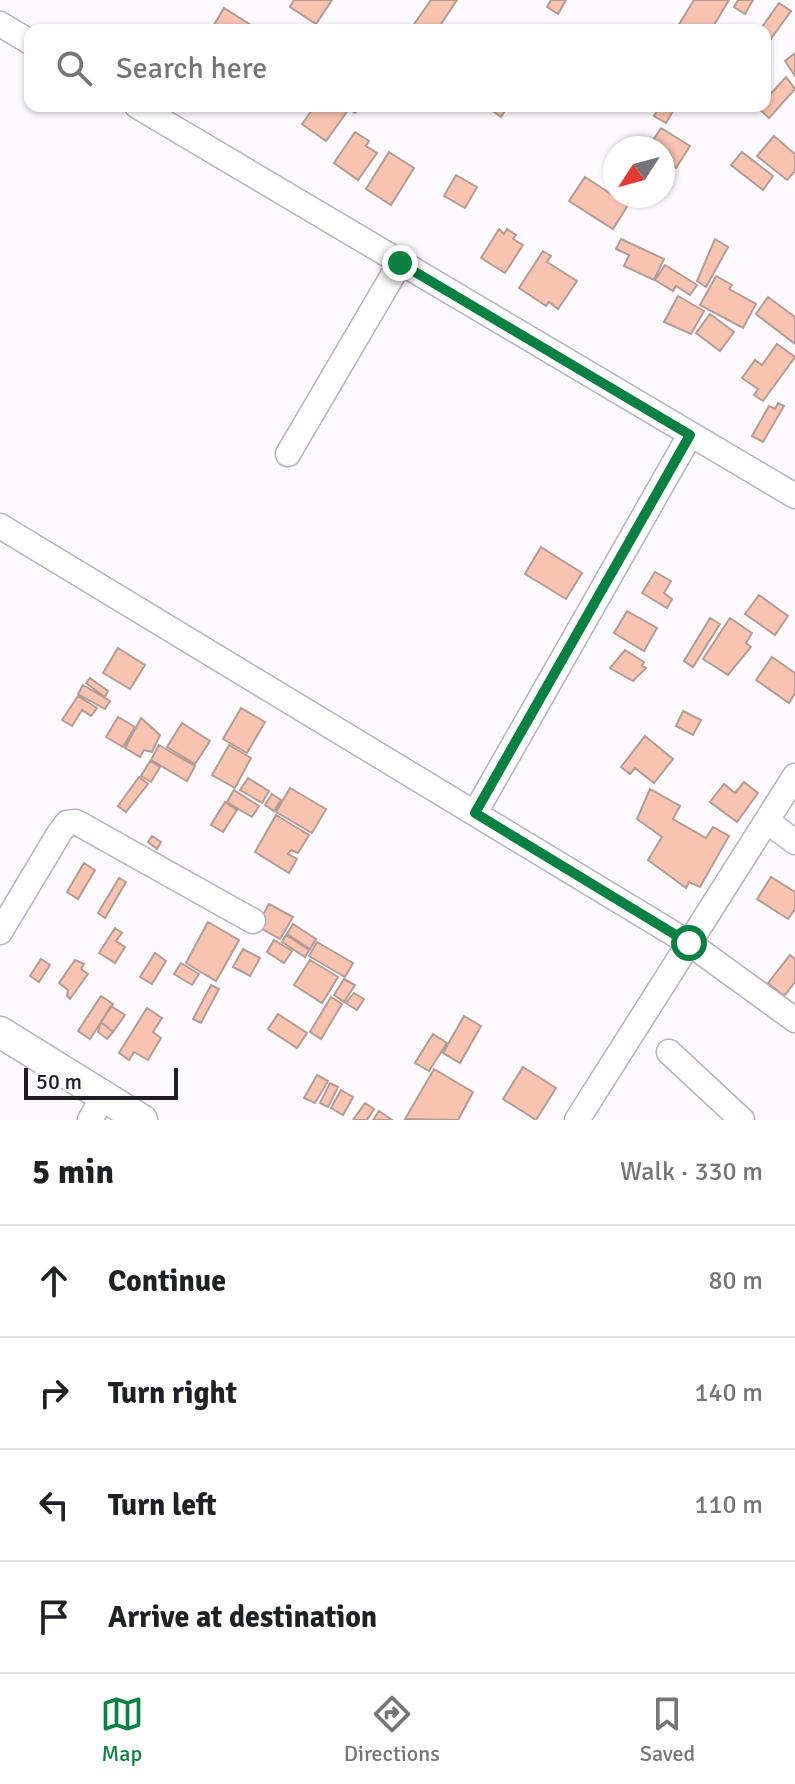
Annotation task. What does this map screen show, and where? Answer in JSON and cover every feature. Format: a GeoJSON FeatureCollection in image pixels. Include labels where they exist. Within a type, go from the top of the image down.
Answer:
{"type":"FeatureCollection","features":[{"type":"Feature","properties":{"kind":"street"},"geometry":{"type":"LineString","coordinates":[[0,24],[24,38]]}},
{"type":"Feature","properties":{"kind":"street"},"geometry":{"type":"LineString","coordinates":[[147,112],[795,496]]}},
{"type":"Feature","properties":{"kind":"street"},"geometry":{"type":"LineString","coordinates":[[288,454],[400,263]]}},
{"type":"Feature","properties":{"kind":"street"},"geometry":{"type":"LineString","coordinates":[[475,813],[690,435]]}},
{"type":"Feature","properties":{"kind":"street"},"geometry":{"type":"LineString","coordinates":[[0,526],[689,943],[795,1020]]}},
{"type":"Feature","properties":{"kind":"street"},"geometry":{"type":"LineString","coordinates":[[577,1120],[795,776]]}},
{"type":"Feature","properties":{"kind":"street"},"geometry":{"type":"LineString","coordinates":[[0,932],[60,832],[67,823],[76,822],[253,921]]}},
{"type":"Feature","properties":{"kind":"street"},"geometry":{"type":"LineString","coordinates":[[768,822],[795,842]]}},
{"type":"Feature","properties":{"kind":"street"},"geometry":{"type":"LineString","coordinates":[[0,1032],[96,1108],[142,1120]]}},
{"type":"Feature","properties":{"kind":"street"},"geometry":{"type":"LineString","coordinates":[[669,1052],[742,1120]]}},
{"type":"Feature","properties":{"kind":"building"},"geometry":{"type":"Polygon","coordinates":[[[294,0],[332,0],[316,24],[290,7],[294,0]]]}},
{"type":"Feature","properties":{"kind":"building"},"geometry":{"type":"Polygon","coordinates":[[[431,0],[457,0],[441,24],[414,24],[431,0]]]}},
{"type":"Feature","properties":{"kind":"building"},"geometry":{"type":"Polygon","coordinates":[[[551,0],[566,0],[558,14],[547,7],[551,0]]]}},
{"type":"Feature","properties":{"kind":"building"},"geometry":{"type":"Polygon","coordinates":[[[694,0],[729,0],[715,24],[679,24],[694,0]]]}},
{"type":"Feature","properties":{"kind":"building"},"geometry":{"type":"Polygon","coordinates":[[[738,0],[753,0],[745,14],[734,7],[738,0]]]}},
{"type":"Feature","properties":{"kind":"building"},"geometry":{"type":"Polygon","coordinates":[[[779,3],[791,11],[771,39],[771,24],[764,24],[779,3]]]}},
{"type":"Feature","properties":{"kind":"building"},"geometry":{"type":"Polygon","coordinates":[[[224,8],[249,24],[215,24],[224,8]]]}},
{"type":"Feature","properties":{"kind":"building"},"geometry":{"type":"Polygon","coordinates":[[[795,53],[795,76],[785,61],[795,53]]]}},
{"type":"Feature","properties":{"kind":"building"},"geometry":{"type":"Polygon","coordinates":[[[786,77],[795,89],[769,118],[762,112],[771,112],[771,93],[786,77]]]}},
{"type":"Feature","properties":{"kind":"building"},"geometry":{"type":"Polygon","coordinates":[[[311,112],[347,112],[326,141],[302,124],[311,112]]]}},
{"type":"Feature","properties":{"kind":"building"},"geometry":{"type":"Polygon","coordinates":[[[656,112],[672,112],[666,123],[654,116],[656,112]]]}},
{"type":"Feature","properties":{"kind":"building"},"geometry":{"type":"Polygon","coordinates":[[[661,128],[674,136],[656,136],[661,128]]]}},
{"type":"Feature","properties":{"kind":"building"},"geometry":{"type":"Polygon","coordinates":[[[355,132],[369,141],[366,146],[377,153],[358,180],[334,163],[355,132]]]}},
{"type":"Feature","properties":{"kind":"building"},"geometry":{"type":"Polygon","coordinates":[[[774,136],[795,154],[795,171],[787,180],[757,156],[774,136]]]}},
{"type":"Feature","properties":{"kind":"building"},"geometry":{"type":"Polygon","coordinates":[[[675,137],[690,146],[675,167],[675,137]]]}},
{"type":"Feature","properties":{"kind":"building"},"geometry":{"type":"Polygon","coordinates":[[[389,152],[414,168],[391,205],[366,189],[389,152]]]}},
{"type":"Feature","properties":{"kind":"building"},"geometry":{"type":"Polygon","coordinates":[[[742,152],[773,176],[763,190],[731,165],[742,152]]]}},
{"type":"Feature","properties":{"kind":"building"},"geometry":{"type":"Polygon","coordinates":[[[456,175],[477,187],[465,208],[444,196],[456,175]]]}},
{"type":"Feature","properties":{"kind":"building"},"geometry":{"type":"Polygon","coordinates":[[[585,177],[603,189],[603,208],[626,208],[613,229],[569,201],[585,177]]]}},
{"type":"Feature","properties":{"kind":"building"},"geometry":{"type":"Polygon","coordinates":[[[499,229],[504,234],[507,229],[516,235],[513,239],[523,245],[505,273],[481,258],[499,229]]]}},
{"type":"Feature","properties":{"kind":"building"},"geometry":{"type":"Polygon","coordinates":[[[621,239],[664,259],[654,280],[624,266],[629,255],[616,249],[621,239]]]}},
{"type":"Feature","properties":{"kind":"building"},"geometry":{"type":"Polygon","coordinates":[[[715,239],[728,247],[706,287],[697,281],[715,239]]]}},
{"type":"Feature","properties":{"kind":"building"},"geometry":{"type":"Polygon","coordinates":[[[543,251],[551,256],[547,262],[577,281],[558,309],[549,302],[546,306],[519,288],[543,251]]]}},
{"type":"Feature","properties":{"kind":"building"},"geometry":{"type":"Polygon","coordinates":[[[665,265],[697,285],[690,295],[676,286],[673,291],[655,280],[665,265]]]}},
{"type":"Feature","properties":{"kind":"building"},"geometry":{"type":"Polygon","coordinates":[[[716,276],[732,285],[729,289],[756,304],[743,328],[700,305],[716,276]]]}},
{"type":"Feature","properties":{"kind":"building"},"geometry":{"type":"Polygon","coordinates":[[[678,296],[704,311],[691,334],[664,322],[678,296]]]}},
{"type":"Feature","properties":{"kind":"building"},"geometry":{"type":"Polygon","coordinates":[[[768,297],[795,317],[795,344],[756,314],[768,297]]]}},
{"type":"Feature","properties":{"kind":"building"},"geometry":{"type":"Polygon","coordinates":[[[710,314],[734,332],[720,351],[696,333],[710,314]]]}},
{"type":"Feature","properties":{"kind":"building"},"geometry":{"type":"Polygon","coordinates":[[[777,344],[795,357],[763,401],[754,395],[758,389],[742,378],[755,360],[762,365],[777,344]]]}},
{"type":"Feature","properties":{"kind":"building"},"geometry":{"type":"Polygon","coordinates":[[[778,403],[784,406],[763,442],[752,436],[769,406],[775,409],[778,403]]]}},
{"type":"Feature","properties":{"kind":"building"},"geometry":{"type":"Polygon","coordinates":[[[541,547],[582,573],[566,599],[525,574],[541,547]]]}},
{"type":"Feature","properties":{"kind":"building"},"geometry":{"type":"Polygon","coordinates":[[[655,572],[671,581],[664,593],[672,599],[667,608],[642,593],[655,572]]]}},
{"type":"Feature","properties":{"kind":"building"},"geometry":{"type":"Polygon","coordinates":[[[759,595],[788,616],[775,635],[745,614],[759,595]]]}},
{"type":"Feature","properties":{"kind":"building"},"geometry":{"type":"Polygon","coordinates":[[[627,611],[657,628],[644,651],[614,633],[627,611]]]}},
{"type":"Feature","properties":{"kind":"building"},"geometry":{"type":"Polygon","coordinates":[[[710,618],[720,624],[693,667],[684,661],[710,618]]]}},
{"type":"Feature","properties":{"kind":"building"},"geometry":{"type":"Polygon","coordinates":[[[730,618],[752,633],[746,643],[751,647],[728,675],[703,659],[730,618]]]}},
{"type":"Feature","properties":{"kind":"building"},"geometry":{"type":"Polygon","coordinates":[[[118,648],[145,665],[130,689],[103,673],[118,648]]]}},
{"type":"Feature","properties":{"kind":"building"},"geometry":{"type":"Polygon","coordinates":[[[625,650],[644,662],[642,666],[646,668],[633,681],[610,668],[625,650]]]}},
{"type":"Feature","properties":{"kind":"building"},"geometry":{"type":"Polygon","coordinates":[[[772,657],[795,673],[795,693],[789,703],[756,680],[772,657]]]}},
{"type":"Feature","properties":{"kind":"building"},"geometry":{"type":"Polygon","coordinates":[[[90,678],[108,691],[105,697],[86,683],[90,678]]]}},
{"type":"Feature","properties":{"kind":"building"},"geometry":{"type":"Polygon","coordinates":[[[83,685],[110,701],[105,709],[78,694],[83,685]]]}},
{"type":"Feature","properties":{"kind":"building"},"geometry":{"type":"Polygon","coordinates":[[[78,696],[97,708],[91,716],[82,710],[72,726],[62,720],[78,696]]]}},
{"type":"Feature","properties":{"kind":"building"},"geometry":{"type":"Polygon","coordinates":[[[241,708],[265,722],[247,753],[223,739],[241,708]]]}},
{"type":"Feature","properties":{"kind":"building"},"geometry":{"type":"Polygon","coordinates":[[[683,711],[701,720],[693,735],[676,726],[683,711]]]}},
{"type":"Feature","properties":{"kind":"building"},"geometry":{"type":"Polygon","coordinates":[[[118,717],[135,727],[123,747],[106,737],[118,717]]]}},
{"type":"Feature","properties":{"kind":"building"},"geometry":{"type":"Polygon","coordinates":[[[141,718],[160,735],[152,752],[144,750],[140,757],[125,748],[141,718]]]}},
{"type":"Feature","properties":{"kind":"building"},"geometry":{"type":"Polygon","coordinates":[[[182,723],[210,741],[195,764],[167,747],[182,723]]]}},
{"type":"Feature","properties":{"kind":"building"},"geometry":{"type":"Polygon","coordinates":[[[645,736],[673,759],[654,783],[635,768],[630,774],[621,767],[645,736]]]}},
{"type":"Feature","properties":{"kind":"building"},"geometry":{"type":"Polygon","coordinates":[[[159,745],[195,766],[187,781],[151,760],[159,745]]]}},
{"type":"Feature","properties":{"kind":"building"},"geometry":{"type":"Polygon","coordinates":[[[229,745],[251,758],[235,788],[212,775],[229,745]]]}},
{"type":"Feature","properties":{"kind":"building"},"geometry":{"type":"Polygon","coordinates":[[[150,761],[160,767],[151,782],[141,776],[150,761]]]}},
{"type":"Feature","properties":{"kind":"building"},"geometry":{"type":"Polygon","coordinates":[[[139,777],[148,784],[126,812],[118,806],[139,777]]]}},
{"type":"Feature","properties":{"kind":"building"},"geometry":{"type":"Polygon","coordinates":[[[248,778],[269,791],[262,803],[240,790],[248,778]]]}},
{"type":"Feature","properties":{"kind":"building"},"geometry":{"type":"Polygon","coordinates":[[[744,782],[758,793],[737,822],[710,802],[724,784],[735,793],[744,782]]]}},
{"type":"Feature","properties":{"kind":"building"},"geometry":{"type":"Polygon","coordinates":[[[290,788],[326,809],[312,833],[276,812],[290,788]]]}},
{"type":"Feature","properties":{"kind":"building"},"geometry":{"type":"Polygon","coordinates":[[[650,789],[680,806],[673,819],[706,838],[713,827],[729,836],[700,887],[689,882],[686,888],[648,860],[662,837],[637,819],[650,789]]]}},
{"type":"Feature","properties":{"kind":"building"},"geometry":{"type":"Polygon","coordinates":[[[234,790],[259,806],[252,817],[227,802],[234,790]]]}},
{"type":"Feature","properties":{"kind":"building"},"geometry":{"type":"Polygon","coordinates":[[[272,794],[281,800],[274,811],[265,805],[272,794]]]}},
{"type":"Feature","properties":{"kind":"building"},"geometry":{"type":"Polygon","coordinates":[[[225,802],[237,810],[223,832],[211,825],[225,802]]]}},
{"type":"Feature","properties":{"kind":"building"},"geometry":{"type":"Polygon","coordinates":[[[276,815],[309,835],[298,853],[291,850],[288,854],[297,859],[289,873],[255,852],[276,815]]]}},
{"type":"Feature","properties":{"kind":"building"},"geometry":{"type":"Polygon","coordinates":[[[152,836],[161,842],[157,849],[148,842],[152,836]]]}},
{"type":"Feature","properties":{"kind":"building"},"geometry":{"type":"Polygon","coordinates":[[[84,863],[95,870],[78,899],[67,892],[84,863]]]}},
{"type":"Feature","properties":{"kind":"building"},"geometry":{"type":"Polygon","coordinates":[[[771,877],[795,892],[795,909],[788,919],[757,899],[771,877]]]}},
{"type":"Feature","properties":{"kind":"building"},"geometry":{"type":"Polygon","coordinates":[[[119,878],[126,882],[105,918],[98,913],[119,878]]]}},
{"type":"Feature","properties":{"kind":"building"},"geometry":{"type":"Polygon","coordinates":[[[269,904],[293,917],[280,939],[257,926],[269,904]]]}},
{"type":"Feature","properties":{"kind":"building"},"geometry":{"type":"Polygon","coordinates":[[[208,922],[239,940],[216,981],[186,963],[208,922]]]}},
{"type":"Feature","properties":{"kind":"building"},"geometry":{"type":"Polygon","coordinates":[[[293,924],[316,939],[310,949],[287,934],[293,924]]]}},
{"type":"Feature","properties":{"kind":"building"},"geometry":{"type":"Polygon","coordinates":[[[115,928],[122,933],[116,941],[125,947],[115,963],[99,953],[115,928]]]}},
{"type":"Feature","properties":{"kind":"building"},"geometry":{"type":"Polygon","coordinates":[[[286,935],[309,950],[305,957],[282,942],[286,935]]]}},
{"type":"Feature","properties":{"kind":"building"},"geometry":{"type":"Polygon","coordinates":[[[274,940],[292,951],[284,963],[267,952],[274,940]]]}},
{"type":"Feature","properties":{"kind":"building"},"geometry":{"type":"Polygon","coordinates":[[[317,942],[353,963],[345,977],[309,956],[317,942]]]}},
{"type":"Feature","properties":{"kind":"building"},"geometry":{"type":"Polygon","coordinates":[[[243,949],[260,958],[250,976],[233,967],[243,949]]]}},
{"type":"Feature","properties":{"kind":"building"},"geometry":{"type":"Polygon","coordinates":[[[155,953],[166,961],[152,984],[140,977],[155,953]]]}},
{"type":"Feature","properties":{"kind":"building"},"geometry":{"type":"Polygon","coordinates":[[[790,955],[795,959],[795,982],[784,996],[768,983],[790,955]]]}},
{"type":"Feature","properties":{"kind":"building"},"geometry":{"type":"Polygon","coordinates":[[[41,959],[50,965],[39,982],[30,976],[41,959]]]}},
{"type":"Feature","properties":{"kind":"building"},"geometry":{"type":"Polygon","coordinates":[[[75,960],[84,964],[81,969],[88,974],[70,999],[68,990],[59,983],[75,960]]]}},
{"type":"Feature","properties":{"kind":"building"},"geometry":{"type":"Polygon","coordinates":[[[310,960],[338,977],[322,1003],[294,985],[310,960]]]}},
{"type":"Feature","properties":{"kind":"building"},"geometry":{"type":"Polygon","coordinates":[[[181,963],[199,974],[192,985],[174,974],[181,963]]]}},
{"type":"Feature","properties":{"kind":"building"},"geometry":{"type":"Polygon","coordinates":[[[344,979],[355,985],[344,1002],[334,995],[344,979]]]}},
{"type":"Feature","properties":{"kind":"building"},"geometry":{"type":"Polygon","coordinates":[[[211,985],[219,989],[201,1023],[193,1019],[211,985]]]}},
{"type":"Feature","properties":{"kind":"building"},"geometry":{"type":"Polygon","coordinates":[[[354,993],[364,999],[357,1010],[346,1003],[354,993]]]}},
{"type":"Feature","properties":{"kind":"building"},"geometry":{"type":"Polygon","coordinates":[[[101,996],[113,1004],[90,1039],[78,1031],[101,996]]]}},
{"type":"Feature","properties":{"kind":"building"},"geometry":{"type":"Polygon","coordinates":[[[331,997],[342,1004],[321,1039],[310,1032],[331,997]]]}},
{"type":"Feature","properties":{"kind":"building"},"geometry":{"type":"Polygon","coordinates":[[[111,1006],[125,1015],[113,1032],[101,1022],[111,1006]]]}},
{"type":"Feature","properties":{"kind":"building"},"geometry":{"type":"Polygon","coordinates":[[[147,1008],[162,1018],[153,1032],[161,1038],[148,1060],[134,1052],[129,1060],[119,1053],[147,1008]]]}},
{"type":"Feature","properties":{"kind":"building"},"geometry":{"type":"Polygon","coordinates":[[[278,1014],[307,1033],[297,1048],[268,1029],[278,1014]]]}},
{"type":"Feature","properties":{"kind":"building"},"geometry":{"type":"Polygon","coordinates":[[[464,1016],[481,1026],[460,1063],[443,1053],[464,1016]]]}},
{"type":"Feature","properties":{"kind":"building"},"geometry":{"type":"Polygon","coordinates":[[[101,1022],[113,1032],[107,1039],[98,1032],[101,1022]]]}},
{"type":"Feature","properties":{"kind":"building"},"geometry":{"type":"Polygon","coordinates":[[[433,1034],[447,1043],[429,1071],[415,1063],[433,1034]]]}},
{"type":"Feature","properties":{"kind":"building"},"geometry":{"type":"Polygon","coordinates":[[[523,1067],[556,1088],[536,1120],[503,1099],[523,1067]]]}},
{"type":"Feature","properties":{"kind":"building"},"geometry":{"type":"Polygon","coordinates":[[[434,1069],[473,1092],[458,1120],[405,1119],[434,1069]]]}},
{"type":"Feature","properties":{"kind":"building"},"geometry":{"type":"Polygon","coordinates":[[[317,1075],[328,1081],[315,1103],[304,1098],[317,1075]]]}},
{"type":"Feature","properties":{"kind":"building"},"geometry":{"type":"Polygon","coordinates":[[[330,1083],[338,1087],[328,1107],[320,1103],[330,1083]]]}},
{"type":"Feature","properties":{"kind":"building"},"geometry":{"type":"Polygon","coordinates":[[[341,1090],[353,1097],[343,1115],[331,1108],[341,1090]]]}},
{"type":"Feature","properties":{"kind":"building"},"geometry":{"type":"Polygon","coordinates":[[[365,1103],[374,1109],[367,1120],[353,1120],[365,1103]]]}},
{"type":"Feature","properties":{"kind":"building"},"geometry":{"type":"Polygon","coordinates":[[[379,1111],[392,1120],[373,1120],[379,1111]]]}},
{"type":"Feature","properties":{"kind":"route"},"geometry":{"type":"LineString","coordinates":[[400,263],[690,435],[475,813],[689,943]]}}]}
